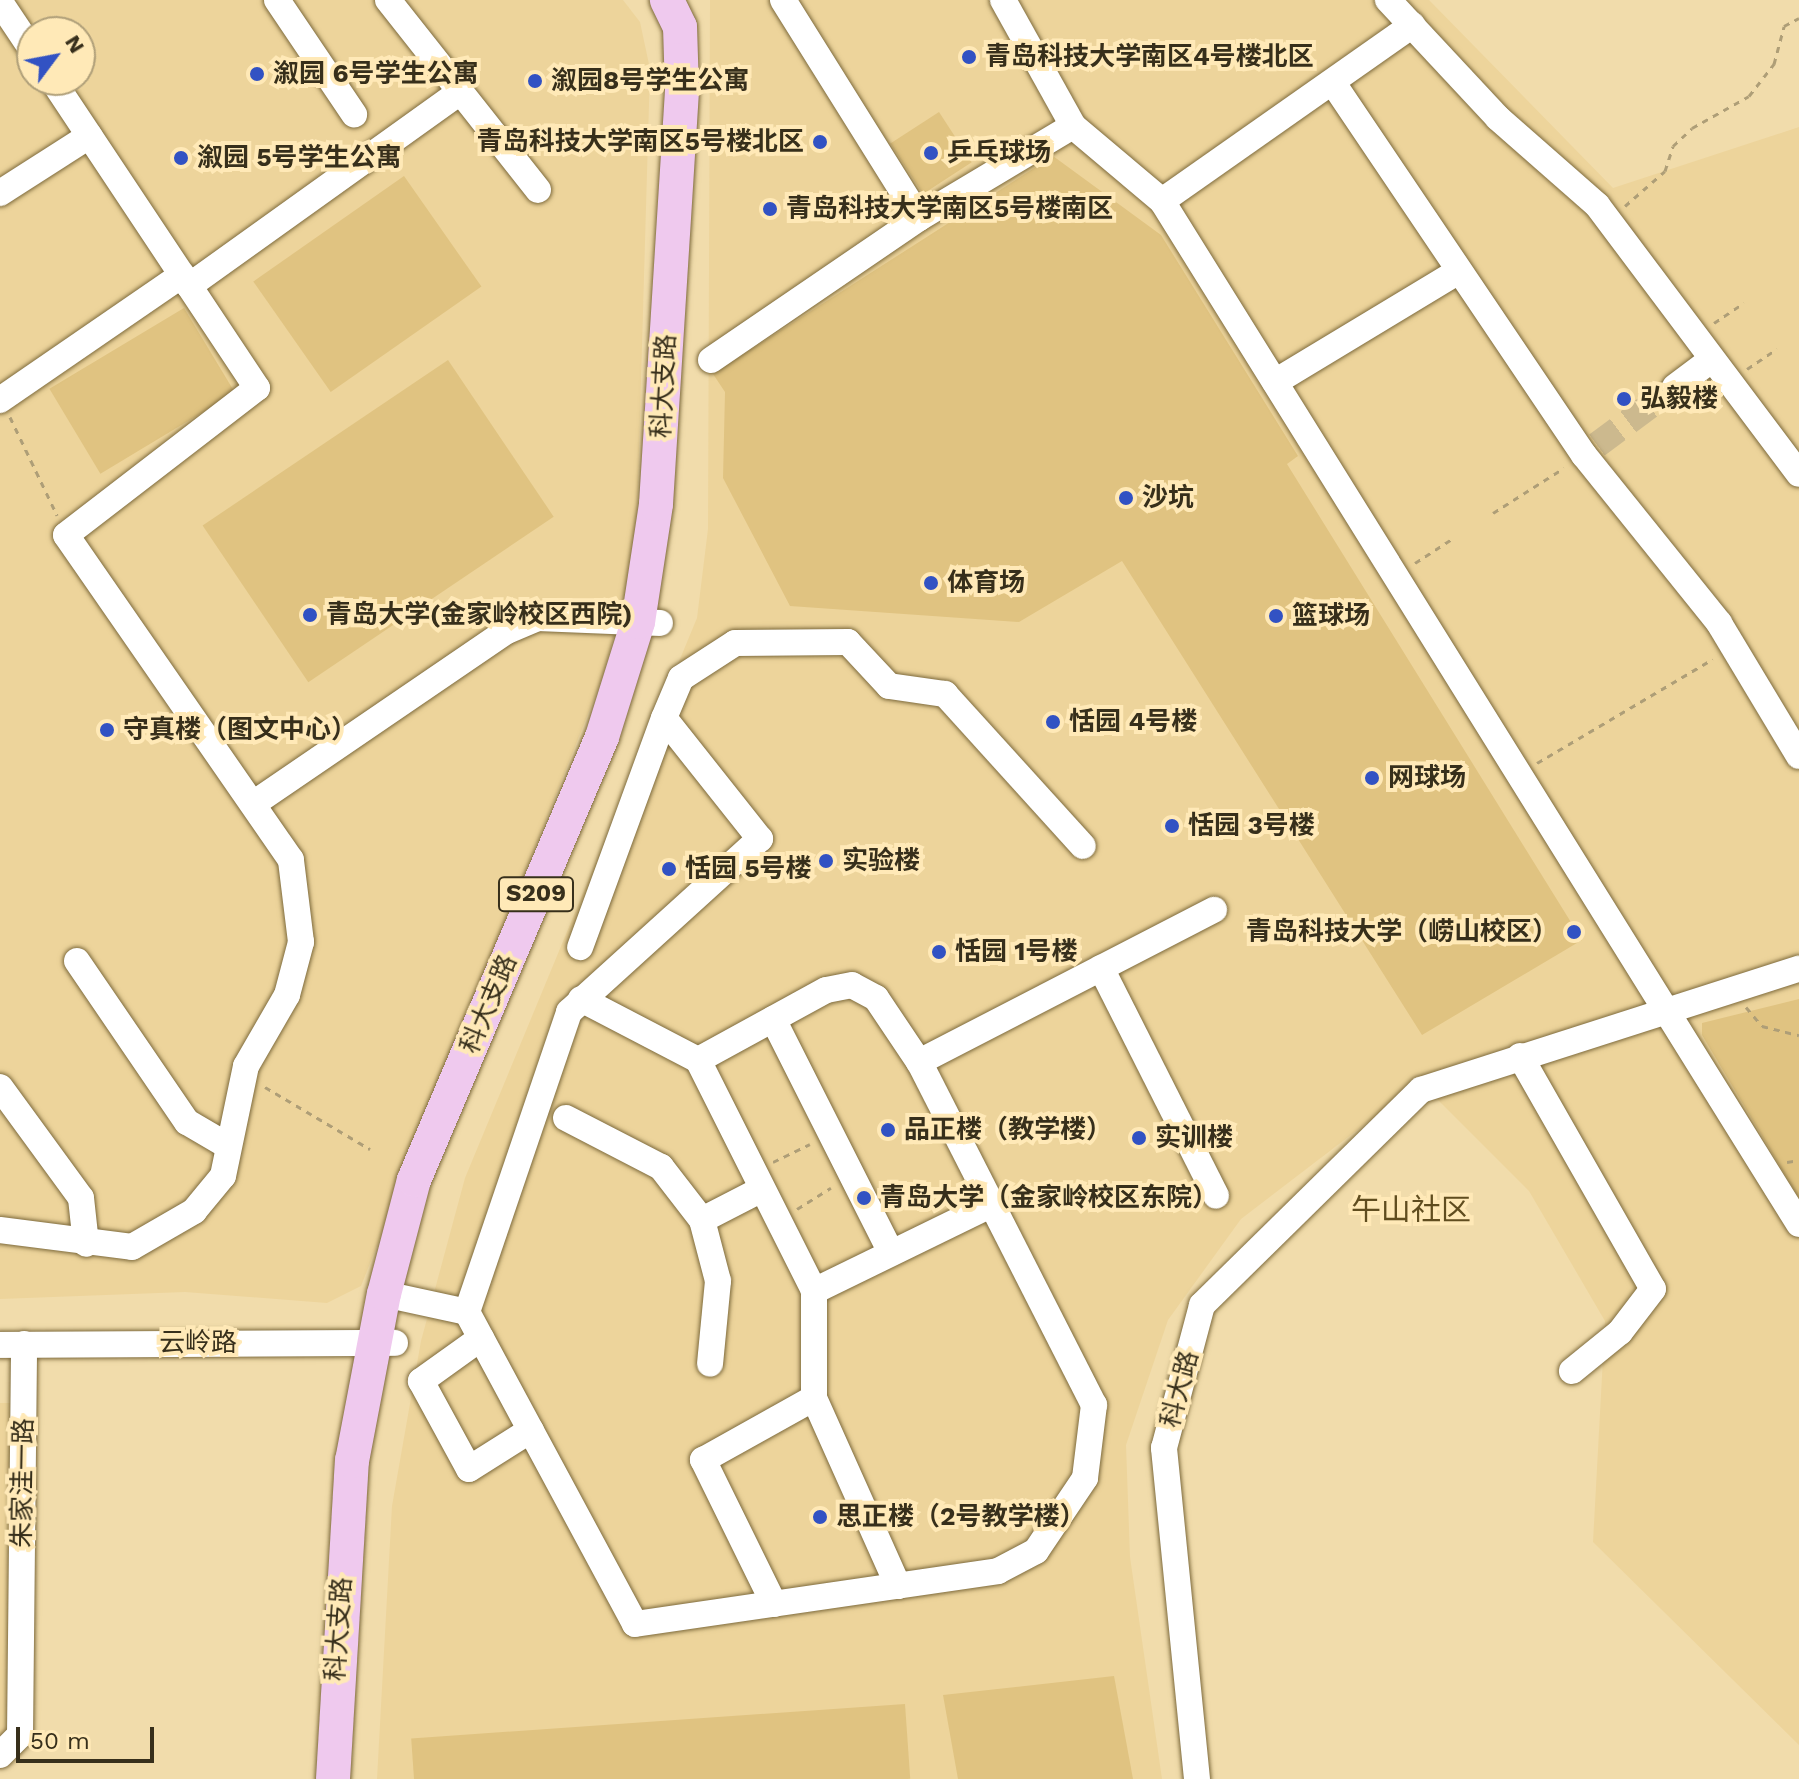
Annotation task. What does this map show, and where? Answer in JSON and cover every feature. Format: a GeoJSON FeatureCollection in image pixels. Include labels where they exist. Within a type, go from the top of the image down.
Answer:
{"type":"FeatureCollection","features":[{"type":"Feature","properties":{"kind":"main road","name":"科大支路"},"geometry":{"type":"LineString","coordinates":[[649,623],[682,90],[680,27],[667,0]]}},
{"type":"Feature","properties":{"kind":"main road","name":"科大支路"},"geometry":{"type":"LineString","coordinates":[[333,1779],[352,1461],[385,1342],[414,1180],[649,623],[677,507],[701,93],[701,21],[693,0]]}},
{"type":"Feature","properties":{"kind":"main road","name":"科大支路"},"geometry":{"type":"LineString","coordinates":[[354,1779],[372,1469],[385,1342]]}},
{"type":"Feature","properties":{"kind":"street"},"geometry":{"type":"LineString","coordinates":[[277,0],[354,114]]}},
{"type":"Feature","properties":{"kind":"street"},"geometry":{"type":"LineString","coordinates":[[388,0],[538,190]]}},
{"type":"Feature","properties":{"kind":"street"},"geometry":{"type":"LineString","coordinates":[[784,0],[919,218]]}},
{"type":"Feature","properties":{"kind":"street"},"geometry":{"type":"LineString","coordinates":[[1003,0],[1073,126],[1162,201],[1524,771],[1661,1008],[1799,1224]]}},
{"type":"Feature","properties":{"kind":"street"},"geometry":{"type":"LineString","coordinates":[[1388,0],[1608,220],[1799,474]]}},
{"type":"Feature","properties":{"kind":"street"},"geometry":{"type":"LineString","coordinates":[[0,2],[16,26]]}},
{"type":"Feature","properties":{"kind":"street"},"geometry":{"type":"LineString","coordinates":[[1162,201],[1412,25]]}},
{"type":"Feature","properties":{"kind":"street"},"geometry":{"type":"LineString","coordinates":[[1333,83],[1457,272],[1735,647],[1799,756]]}},
{"type":"Feature","properties":{"kind":"street"},"geometry":{"type":"LineString","coordinates":[[1,393],[185,280],[460,92]]}},
{"type":"Feature","properties":{"kind":"street"},"geometry":{"type":"LineString","coordinates":[[0,1230],[86,1244],[132,1247],[194,1211],[223,1176],[244,1075],[287,995],[301,942],[291,860],[66,535],[257,388],[63,96]]}},
{"type":"Feature","properties":{"kind":"street"},"geometry":{"type":"LineString","coordinates":[[711,360],[919,218],[1073,126]]}},
{"type":"Feature","properties":{"kind":"street"},"geometry":{"type":"LineString","coordinates":[[0,193],[89,136]]}},
{"type":"Feature","properties":{"kind":"street"},"geometry":{"type":"LineString","coordinates":[[1275,382],[1457,272]]}},
{"type":"Feature","properties":{"kind":"street"},"geometry":{"type":"LineString","coordinates":[[1675,387],[1711,360]]}},
{"type":"Feature","properties":{"kind":"street"},"geometry":{"type":"LineString","coordinates":[[253,804],[507,631],[538,618],[649,623]]}},
{"type":"Feature","properties":{"kind":"street"},"geometry":{"type":"LineString","coordinates":[[580,947],[681,678],[735,643],[848,642],[889,686],[945,694],[1083,846]]}},
{"type":"Feature","properties":{"kind":"street"},"geometry":{"type":"LineString","coordinates":[[664,718],[760,839],[569,1012],[467,1312],[635,1624],[998,1571],[1036,1551],[1085,1478],[1094,1405],[919,1062],[876,998],[852,985],[826,990],[698,1060]]}},
{"type":"Feature","properties":{"kind":"street"},"geometry":{"type":"LineString","coordinates":[[919,1062],[1214,910]]}},
{"type":"Feature","properties":{"kind":"street"},"geometry":{"type":"LineString","coordinates":[[77,961],[187,1122],[228,1146]]}},
{"type":"Feature","properties":{"kind":"street"},"geometry":{"type":"LineString","coordinates":[[1101,968],[1216,1196]]}},
{"type":"Feature","properties":{"kind":"street"},"geometry":{"type":"LineString","coordinates":[[1572,1371],[1620,1332],[1653,1289],[1520,1056],[1661,1008],[1799,969]]}},
{"type":"Feature","properties":{"kind":"street"},"geometry":{"type":"LineString","coordinates":[[581,999],[698,1060],[776,1221],[814,1291],[814,1398],[898,1586]]}},
{"type":"Feature","properties":{"kind":"street"},"geometry":{"type":"LineString","coordinates":[[773,1019],[891,1253]]}},
{"type":"Feature","properties":{"kind":"street","name":"科大路"},"geometry":{"type":"LineString","coordinates":[[1197,1779],[1164,1448],[1202,1305],[1421,1090],[1520,1056]]}},
{"type":"Feature","properties":{"kind":"street"},"geometry":{"type":"LineString","coordinates":[[0,1087],[81,1198],[86,1244]]}},
{"type":"Feature","properties":{"kind":"street"},"geometry":{"type":"LineString","coordinates":[[566,1118],[661,1167],[702,1220],[718,1281],[710,1364]]}},
{"type":"Feature","properties":{"kind":"street"},"geometry":{"type":"LineString","coordinates":[[702,1220],[756,1181]]}},
{"type":"Feature","properties":{"kind":"street"},"geometry":{"type":"LineString","coordinates":[[814,1291],[992,1204]]}},
{"type":"Feature","properties":{"kind":"street"},"geometry":{"type":"LineString","coordinates":[[394,1297],[467,1312]]}},
{"type":"Feature","properties":{"kind":"street"},"geometry":{"type":"LineString","coordinates":[[481,1338],[421,1381],[469,1469],[531,1430]]}},
{"type":"Feature","properties":{"kind":"street","name":"云岭路"},"geometry":{"type":"LineString","coordinates":[[12,1344],[385,1342]]}},
{"type":"Feature","properties":{"kind":"street","name":"朱家洼一路"},"geometry":{"type":"LineString","coordinates":[[0,1755],[20,1735],[12,1344]]}},
{"type":"Feature","properties":{"kind":"street"},"geometry":{"type":"LineString","coordinates":[[774,1604],[703,1460],[814,1398]]}},
{"type":"Feature","properties":{"kind":"path"},"geometry":{"type":"LineString","coordinates":[[1608,220],[1665,171],[1673,146],[1692,128],[1749,96],[1774,64],[1784,26],[1799,18]]}},
{"type":"Feature","properties":{"kind":"path"},"geometry":{"type":"LineString","coordinates":[[1694,337],[1744,303]]}},
{"type":"Feature","properties":{"kind":"path"},"geometry":{"type":"LineString","coordinates":[[1727,381],[1777,349]]}},
{"type":"Feature","properties":{"kind":"path"},"geometry":{"type":"LineString","coordinates":[[1,393],[66,535]]}},
{"type":"Feature","properties":{"kind":"path"},"geometry":{"type":"LineString","coordinates":[[1493,513],[1591,450]]}},
{"type":"Feature","properties":{"kind":"path"},"geometry":{"type":"LineString","coordinates":[[1398,574],[1452,539]]}},
{"type":"Feature","properties":{"kind":"path"},"geometry":{"type":"LineString","coordinates":[[1524,771],[1735,647]]}},
{"type":"Feature","properties":{"kind":"path"},"geometry":{"type":"LineString","coordinates":[[1736,987],[1756,1023],[1799,1035]]}},
{"type":"Feature","properties":{"kind":"path"},"geometry":{"type":"LineString","coordinates":[[244,1075],[370,1149]]}},
{"type":"Feature","properties":{"kind":"path"},"geometry":{"type":"LineString","coordinates":[[756,1181],[831,1134]]}},
{"type":"Feature","properties":{"kind":"path"},"geometry":{"type":"LineString","coordinates":[[776,1221],[852,1176]]}},
{"type":"Feature","properties":{"kind":"shaded area","name":"青岛大学(金家岭校区西院)"},"geometry":{"type":"Polygon","coordinates":[[[0,0],[623,0],[640,22],[650,69],[636,554],[603,676],[361,1286],[327,1303],[185,1292],[0,1299],[0,0]]]}},
{"type":"Feature","properties":{"kind":"shaded area"},"geometry":{"type":"Polygon","coordinates":[[[710,0],[1429,0],[1613,188],[1799,127],[1799,1745],[1593,1542],[1605,1321],[1529,1191],[1420,1082],[1241,1219],[1168,1320],[1126,1445],[1130,1557],[1162,1779],[377,1779],[392,1506],[421,1341],[465,1178],[697,618],[708,529],[710,0]]]}},
{"type":"Feature","properties":{"kind":"shaded area","name":"乒乓球场"},"geometry":{"type":"Polygon","coordinates":[[[939,112],[972,162],[923,194],[890,144],[939,112]]]}},
{"type":"Feature","properties":{"kind":"shaded area","name":"体育场"},"geometry":{"type":"Polygon","coordinates":[[[1053,156],[1161,235],[1298,456],[1287,464],[1582,940],[1422,1035],[1122,561],[1019,622],[790,606],[723,478],[725,392],[713,374],[1053,156]]]}},
{"type":"Feature","properties":{"kind":"shaded area"},"geometry":{"type":"Polygon","coordinates":[[[404,176],[481,287],[331,392],[253,282],[404,176]]]}},
{"type":"Feature","properties":{"kind":"shaded area"},"geometry":{"type":"Polygon","coordinates":[[[184,308],[235,393],[100,474],[49,389],[184,308]]]}},
{"type":"Feature","properties":{"kind":"shaded area"},"geometry":{"type":"Polygon","coordinates":[[[448,360],[554,517],[308,682],[203,526],[448,360]]]}},
{"type":"Feature","properties":{"kind":"shaded area"},"geometry":{"type":"Polygon","coordinates":[[[1799,999],[1799,1198],[1702,1035],[1702,1023],[1799,999]]]}},
{"type":"Feature","properties":{"kind":"shaded area"},"geometry":{"type":"Polygon","coordinates":[[[0,1403],[11,1403],[14,1726],[0,1746],[0,1403]]]}},
{"type":"Feature","properties":{"kind":"shaded area"},"geometry":{"type":"Polygon","coordinates":[[[1114,1676],[1133,1779],[958,1779],[943,1695],[1114,1676]]]}},
{"type":"Feature","properties":{"kind":"shaded area"},"geometry":{"type":"Polygon","coordinates":[[[905,1704],[910,1779],[414,1779],[411,1739],[905,1704]]]}},
{"type":"Feature","properties":{"kind":"tunnel"},"geometry":{"type":"LineString","coordinates":[[1597,445],[1675,387]]}},
{"type":"Feature","properties":{"kind":"place","name":"青岛科技大学南区4号楼北区"},"geometry":{"type":"Point","coordinates":[969,57]}},
{"type":"Feature","properties":{"kind":"place","name":"溆园 6号学生公寓"},"geometry":{"type":"Point","coordinates":[257,74]}},
{"type":"Feature","properties":{"kind":"place","name":"溆园8号学生公寓"},"geometry":{"type":"Point","coordinates":[535,81]}},
{"type":"Feature","properties":{"kind":"place","name":"青岛科技大学南区5号楼北区"},"geometry":{"type":"Point","coordinates":[820,142]}},
{"type":"Feature","properties":{"kind":"place","name":"乒乓球场"},"geometry":{"type":"Point","coordinates":[931,153]}},
{"type":"Feature","properties":{"kind":"place","name":"溆园 5号学生公寓"},"geometry":{"type":"Point","coordinates":[181,158]}},
{"type":"Feature","properties":{"kind":"place","name":"青岛科技大学南区5号楼南区"},"geometry":{"type":"Point","coordinates":[770,209]}},
{"type":"Feature","properties":{"kind":"place","name":"弘毅楼"},"geometry":{"type":"Point","coordinates":[1624,399]}},
{"type":"Feature","properties":{"kind":"place","name":"沙坑"},"geometry":{"type":"Point","coordinates":[1126,498]}},
{"type":"Feature","properties":{"kind":"place","name":"体育场"},"geometry":{"type":"Point","coordinates":[931,583]}},
{"type":"Feature","properties":{"kind":"place","name":"青岛大学(金家岭校区西院)"},"geometry":{"type":"Point","coordinates":[310,615]}},
{"type":"Feature","properties":{"kind":"place","name":"篮球场"},"geometry":{"type":"Point","coordinates":[1276,616]}},
{"type":"Feature","properties":{"kind":"place","name":"恬园 4号楼"},"geometry":{"type":"Point","coordinates":[1053,722]}},
{"type":"Feature","properties":{"kind":"place","name":"守真楼（图文中心）"},"geometry":{"type":"Point","coordinates":[107,730]}},
{"type":"Feature","properties":{"kind":"place","name":"网球场"},"geometry":{"type":"Point","coordinates":[1372,778]}},
{"type":"Feature","properties":{"kind":"place","name":"恬园 3号楼"},"geometry":{"type":"Point","coordinates":[1172,826]}},
{"type":"Feature","properties":{"kind":"place","name":"实验楼"},"geometry":{"type":"Point","coordinates":[826,861]}},
{"type":"Feature","properties":{"kind":"place","name":"恬园 5号楼"},"geometry":{"type":"Point","coordinates":[669,869]}},
{"type":"Feature","properties":{"kind":"place","name":"青岛科技大学（崂山校区）"},"geometry":{"type":"Point","coordinates":[1574,932]}},
{"type":"Feature","properties":{"kind":"place","name":"恬园 1号楼"},"geometry":{"type":"Point","coordinates":[939,952]}},
{"type":"Feature","properties":{"kind":"place","name":"品正楼（教学楼）"},"geometry":{"type":"Point","coordinates":[888,1130]}},
{"type":"Feature","properties":{"kind":"place","name":"实训楼"},"geometry":{"type":"Point","coordinates":[1139,1138]}},
{"type":"Feature","properties":{"kind":"place","name":"青岛大学（金家岭校区东院）"},"geometry":{"type":"Point","coordinates":[864,1198]}},
{"type":"Feature","properties":{"kind":"place","name":"思正楼（2号教学楼）"},"geometry":{"type":"Point","coordinates":[820,1517]}},
{"type":"Feature","properties":{"kind":"district","name":"午山社区"},"geometry":{"type":"Point","coordinates":[1411,1210]}}]}
